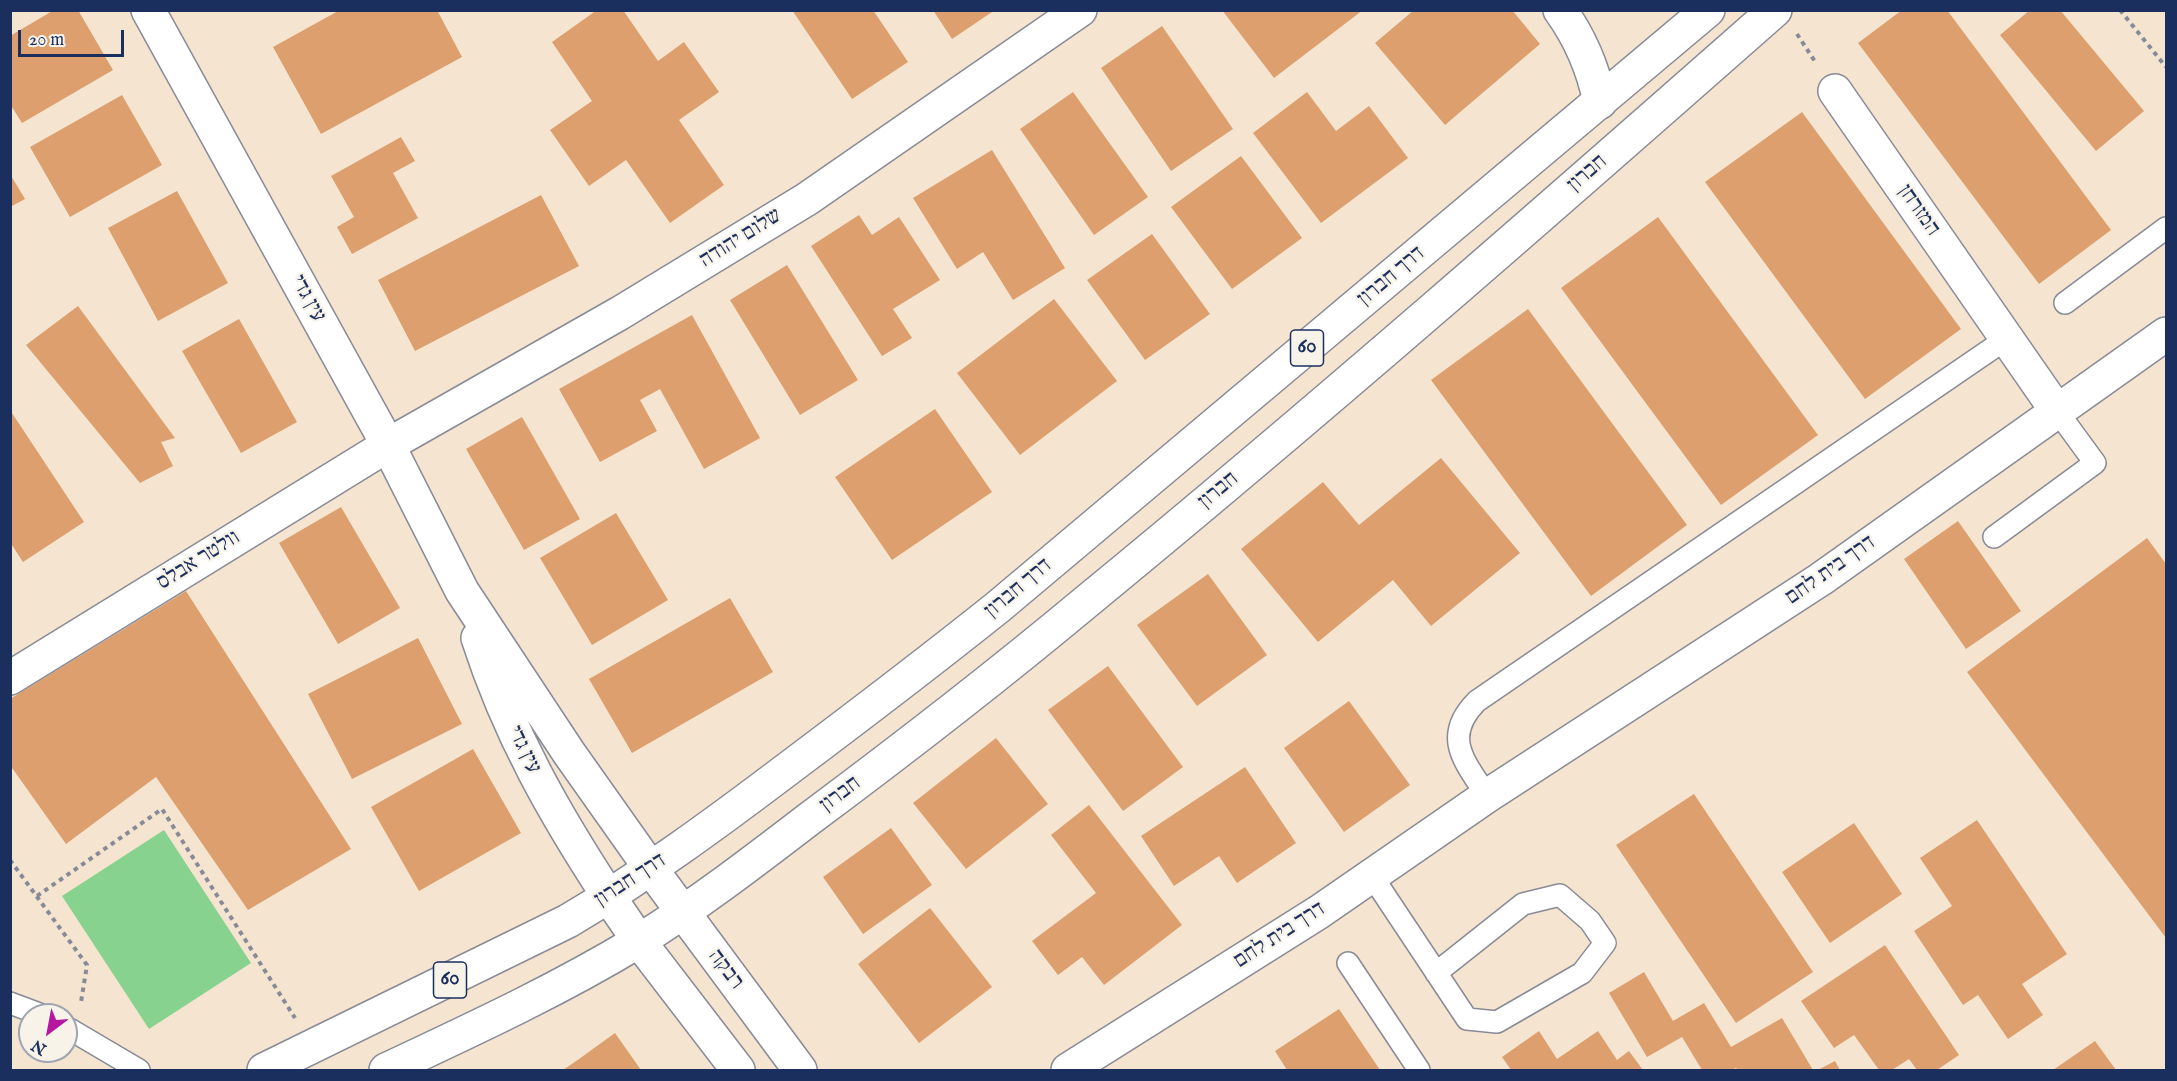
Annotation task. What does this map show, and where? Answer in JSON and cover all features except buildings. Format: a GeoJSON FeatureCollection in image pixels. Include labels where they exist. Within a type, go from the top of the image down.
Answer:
{"type":"FeatureCollection","features":[{"type":"Feature","properties":{"kind":"main road","name":"עין גדי"},"geometry":{"type":"LineString","coordinates":[[148,10],[388,445],[462,591],[569,753],[651,869]]}},
{"type":"Feature","properties":{"kind":"main road","name":"שלום יהודה"},"geometry":{"type":"LineString","coordinates":[[388,445],[620,313],[807,199],[1080,10]]}},
{"type":"Feature","properties":{"kind":"main road"},"geometry":{"type":"LineString","coordinates":[[1560,10],[1570,24],[1590,63],[1600,102]]}},
{"type":"Feature","properties":{"kind":"main road","name":"דרך חברון"},"geometry":{"type":"LineString","coordinates":[[264,1071],[525,944],[609,897],[651,869],[904,682],[998,607],[1708,10]]}},
{"type":"Feature","properties":{"kind":"main road","name":"חברון"},"geometry":{"type":"LineString","coordinates":[[639,941],[682,913],[995,677],[1490,261],[1784,19]]}},
{"type":"Feature","properties":{"kind":"main road","name":"המזרחן"},"geometry":{"type":"LineString","coordinates":[[1835,91],[2057,411]]}},
{"type":"Feature","properties":{"kind":"main road","name":"דרך בית לחם"},"geometry":{"type":"LineString","coordinates":[[1068,1071],[1319,912],[1487,796],[1821,579],[2166,334]]}},
{"type":"Feature","properties":{"kind":"main road","name":"וולטר אבלס"},"geometry":{"type":"LineString","coordinates":[[10,678],[388,445]]}},
{"type":"Feature","properties":{"kind":"main road","name":"עין גדי"},"geometry":{"type":"LineString","coordinates":[[462,591],[501,704],[531,769],[562,824],[609,897]]}},
{"type":"Feature","properties":{"kind":"main road","name":"רבקה"},"geometry":{"type":"LineString","coordinates":[[651,869],[800,1071]]}},
{"type":"Feature","properties":{"kind":"main road"},"geometry":{"type":"LineString","coordinates":[[609,897],[639,941],[738,1071]]}},
{"type":"Feature","properties":{"kind":"main road","name":"60"},"geometry":{"type":"LineString","coordinates":[[386,1071],[541,996],[639,941]]}},
{"type":"Feature","properties":{"kind":"lane"},"geometry":{"type":"LineString","coordinates":[[2065,303],[2166,228]]}},
{"type":"Feature","properties":{"kind":"lane"},"geometry":{"type":"LineString","coordinates":[[1487,796],[1464,760],[1457,742],[1462,721],[1477,701],[2006,339]]}},
{"type":"Feature","properties":{"kind":"lane"},"geometry":{"type":"LineString","coordinates":[[1994,537],[2095,463],[2057,411]]}},
{"type":"Feature","properties":{"kind":"lane"},"geometry":{"type":"LineString","coordinates":[[1372,876],[1467,1019],[1497,1022],[1582,973],[1605,943],[1590,921],[1560,895],[1523,904],[1437,972]]}},
{"type":"Feature","properties":{"kind":"lane"},"geometry":{"type":"LineString","coordinates":[[1348,963],[1419,1071]]}},
{"type":"Feature","properties":{"kind":"lane"},"geometry":{"type":"LineString","coordinates":[[78,1034],[139,1071]]}},
{"type":"Feature","properties":{"kind":"path"},"geometry":{"type":"LineString","coordinates":[[2120,10],[2166,67]]}},
{"type":"Feature","properties":{"kind":"path"},"geometry":{"type":"LineString","coordinates":[[1784,19],[1835,91]]}},
{"type":"Feature","properties":{"kind":"path"},"geometry":{"type":"LineString","coordinates":[[37,896],[162,808],[313,1047]]}},
{"type":"Feature","properties":{"kind":"path"},"geometry":{"type":"LineString","coordinates":[[10,860],[87,965],[78,1003]]}},
{"type":"Feature","properties":{"kind":"green space"},"geometry":{"type":"Polygon","coordinates":[[[164,830],[251,963],[149,1029],[62,896],[164,830]]]}}]}
